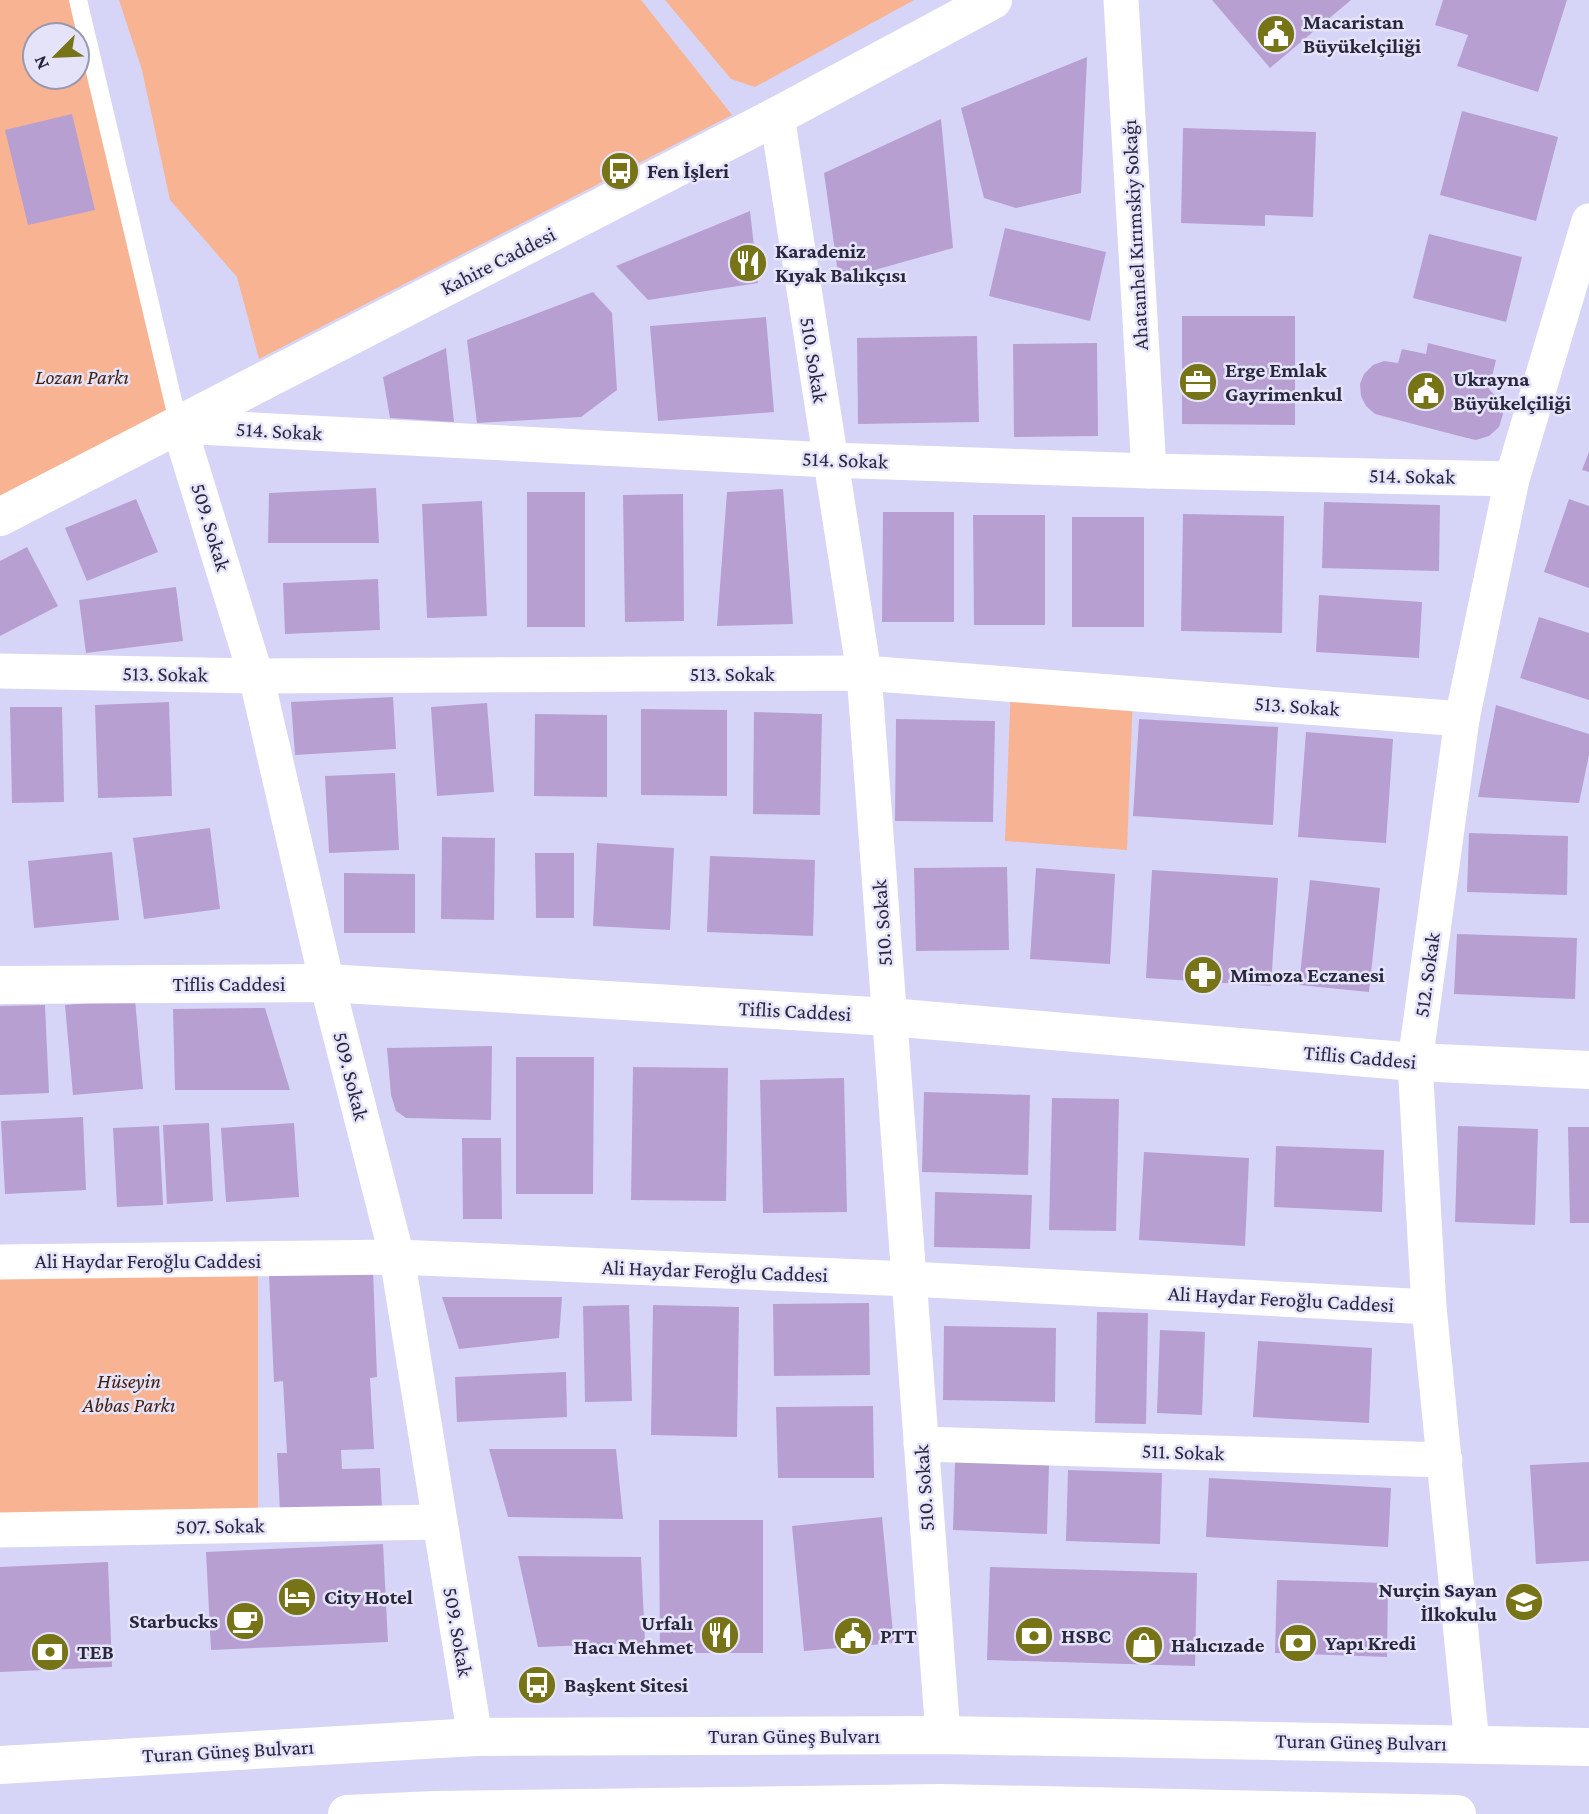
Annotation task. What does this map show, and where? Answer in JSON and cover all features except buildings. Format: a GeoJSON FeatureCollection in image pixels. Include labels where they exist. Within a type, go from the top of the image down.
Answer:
{"type":"FeatureCollection","features":[{"type":"Feature","properties":{"kind":"main road","name":"Kahire Caddesi"},"geometry":{"type":"LineString","coordinates":[[0,517],[777,116],[993,0]]}},
{"type":"Feature","properties":{"kind":"main road","name":"Tiflis Caddesi"},"geometry":{"type":"LineString","coordinates":[[0,985],[327,983],[889,1017],[1415,1062],[1589,1070]]}},
{"type":"Feature","properties":{"kind":"main road","name":"Turan Güneş Bulvarı"},"geometry":{"type":"LineString","coordinates":[[0,1765],[475,1737],[943,1735],[1589,1747]]}},
{"type":"Feature","properties":{"kind":"main road"},"geometry":{"type":"LineString","coordinates":[[347,1814],[434,1810],[940,1803],[1457,1814]]}},
{"type":"Feature","properties":{"kind":"street","name":"Ahatanhel Kırımskiy Sokağı"},"geometry":{"type":"LineString","coordinates":[[1121,0],[1149,471]]}},
{"type":"Feature","properties":{"kind":"street","name":"510. Sokak"},"geometry":{"type":"LineString","coordinates":[[777,116],[864,673],[943,1735]]}},
{"type":"Feature","properties":{"kind":"street","name":"512. Sokak"},"geometry":{"type":"LineString","coordinates":[[1472,1744],[1429,1307],[1415,1062],[1462,719],[1512,479],[1589,221]]}},
{"type":"Feature","properties":{"kind":"street","name":"514. Sokak"},"geometry":{"type":"LineString","coordinates":[[179,426],[829,460],[1512,479]]}},
{"type":"Feature","properties":{"kind":"street","name":"509. Sokak"},"geometry":{"type":"LineString","coordinates":[[179,426],[256,676],[327,983],[397,1257],[475,1737]]}},
{"type":"Feature","properties":{"kind":"street","name":"513. Sokak"},"geometry":{"type":"LineString","coordinates":[[0,671],[256,676],[864,673],[1462,719]]}},
{"type":"Feature","properties":{"kind":"street","name":"Ali Haydar Feroğlu Caddesi"},"geometry":{"type":"LineString","coordinates":[[0,1262],[397,1257],[909,1279],[1429,1307]]}},
{"type":"Feature","properties":{"kind":"street","name":"511. Sokak"},"geometry":{"type":"LineString","coordinates":[[920,1444],[1445,1460]]}},
{"type":"Feature","properties":{"kind":"street","name":"507. Sokak"},"geometry":{"type":"LineString","coordinates":[[0,1530],[439,1522]]}},
{"type":"Feature","properties":{"kind":"lane"},"geometry":{"type":"LineString","coordinates":[[78,0],[179,426]]}},
{"type":"Feature","properties":{"kind":"green space","name":"Lozan Parkı"},"geometry":{"type":"Polygon","coordinates":[[[0,0],[78,0],[83,21],[21,21],[21,91],[91,91],[91,55],[179,426],[0,517],[0,0]]]}},
{"type":"Feature","properties":{"kind":"green space"},"geometry":{"type":"Polygon","coordinates":[[[119,0],[641,0],[732,115],[259,359],[237,277],[170,200],[142,70],[119,0]]]}},
{"type":"Feature","properties":{"kind":"green space"},"geometry":{"type":"Polygon","coordinates":[[[665,0],[914,0],[755,87],[731,79],[665,0]]]}},
{"type":"Feature","properties":{"kind":"green space"},"geometry":{"type":"Polygon","coordinates":[[[1011,684],[1133,694],[1127,850],[1005,841],[1011,684]]]}},
{"type":"Feature","properties":{"kind":"green space","name":"Hüseyin Abbas Parkı"},"geometry":{"type":"Polygon","coordinates":[[[258,1260],[258,1525],[0,1530],[0,1262],[258,1260]]]}},
{"type":"Feature","properties":{"kind":"place","name":"Macaristan Büyükelçiliği"},"geometry":{"type":"Point","coordinates":[1276,34]}},
{"type":"Feature","properties":{"kind":"place","name":"Fen İşleri"},"geometry":{"type":"Point","coordinates":[620,171]}},
{"type":"Feature","properties":{"kind":"place","name":"Karadeniz Kıyak Balıkçısı"},"geometry":{"type":"Point","coordinates":[748,263]}},
{"type":"Feature","properties":{"kind":"place","name":"Erge Emlak Gayrimenkul"},"geometry":{"type":"Point","coordinates":[1198,382]}},
{"type":"Feature","properties":{"kind":"place","name":"Ukrayna Büyükelçiliği"},"geometry":{"type":"Point","coordinates":[1426,391]}},
{"type":"Feature","properties":{"kind":"place","name":"Mimoza Eczanesi"},"geometry":{"type":"Point","coordinates":[1203,975]}},
{"type":"Feature","properties":{"kind":"place","name":"City Hotel"},"geometry":{"type":"Point","coordinates":[297,1597]}},
{"type":"Feature","properties":{"kind":"place","name":"Nurçin Sayan İlkokulu"},"geometry":{"type":"Point","coordinates":[1524,1602]}},
{"type":"Feature","properties":{"kind":"place","name":"Starbucks"},"geometry":{"type":"Point","coordinates":[245,1621]}},
{"type":"Feature","properties":{"kind":"place","name":"Urfalı Hacı Mehmet"},"geometry":{"type":"Point","coordinates":[720,1635]}},
{"type":"Feature","properties":{"kind":"place","name":"PTT"},"geometry":{"type":"Point","coordinates":[853,1636]}},
{"type":"Feature","properties":{"kind":"place","name":"HSBC"},"geometry":{"type":"Point","coordinates":[1034,1636]}},
{"type":"Feature","properties":{"kind":"place","name":"Yapı Kredi"},"geometry":{"type":"Point","coordinates":[1298,1643]}},
{"type":"Feature","properties":{"kind":"place","name":"Halıcızade"},"geometry":{"type":"Point","coordinates":[1144,1645]}},
{"type":"Feature","properties":{"kind":"place","name":"TEB"},"geometry":{"type":"Point","coordinates":[50,1652]}},
{"type":"Feature","properties":{"kind":"place","name":"Başkent Sitesi"},"geometry":{"type":"Point","coordinates":[537,1685]}}]}
